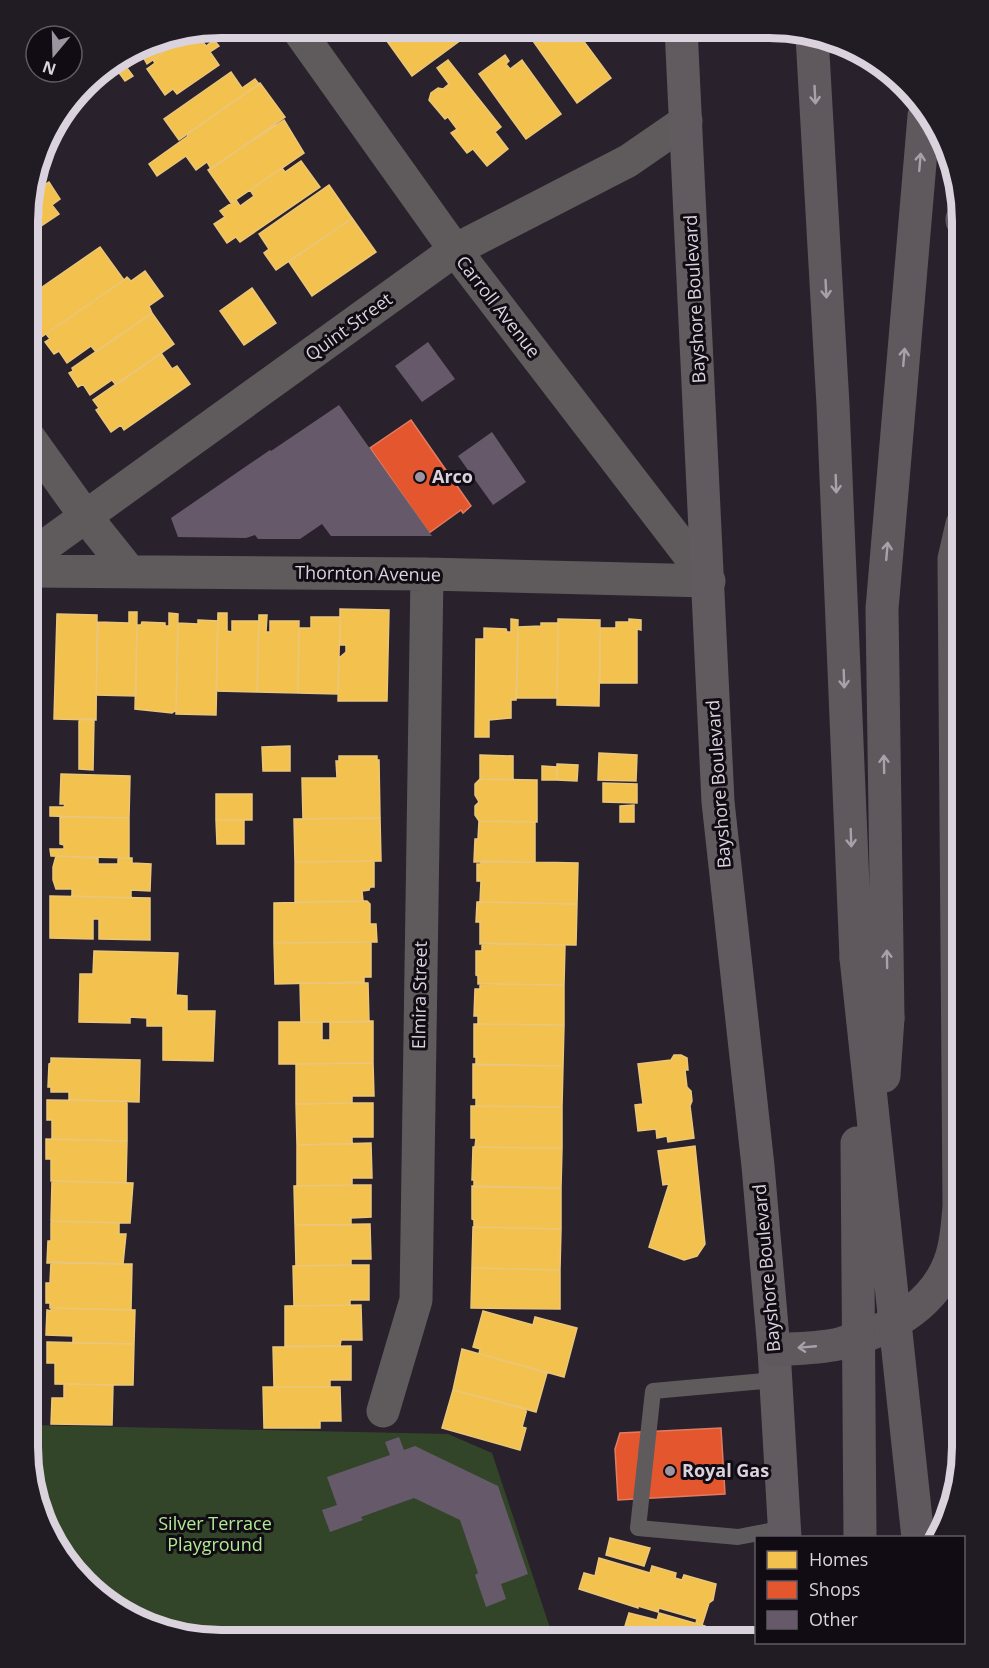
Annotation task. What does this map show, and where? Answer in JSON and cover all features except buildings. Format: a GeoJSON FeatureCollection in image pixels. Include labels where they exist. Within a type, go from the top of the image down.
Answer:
{"type":"FeatureCollection","features":[{"type":"Feature","properties":{"kind":"highway"},"geometry":{"type":"LineString","coordinates":[[812,43],[833,405],[856,958],[860,1536]]}},
{"type":"Feature","properties":{"kind":"highway"},"geometry":{"type":"LineString","coordinates":[[920,1536],[888,1018],[882,609],[923,123]]}},
{"type":"Feature","properties":{"kind":"highway"},"geometry":{"type":"LineString","coordinates":[[856,958],[920,1536]]}},
{"type":"Feature","properties":{"kind":"highway"},"geometry":{"type":"LineString","coordinates":[[872,1536],[868,1365],[888,1018]]}},
{"type":"Feature","properties":{"kind":"highway"},"geometry":{"type":"LineString","coordinates":[[775,1365],[883,1330],[918,1308],[940,1283],[951,1256]]}},
{"type":"Feature","properties":{"kind":"main road","name":"Bayshore Boulevard"},"geometry":{"type":"LineString","coordinates":[[682,38],[718,802],[758,1166],[775,1365],[785,1533]]}},
{"type":"Feature","properties":{"kind":"street","name":"Carroll Avenue"},"geometry":{"type":"LineString","coordinates":[[304,38],[455,250],[709,581]]}},
{"type":"Feature","properties":{"kind":"street","name":"Quint Street"},"geometry":{"type":"LineString","coordinates":[[38,551],[455,250],[628,161],[686,121]]}},
{"type":"Feature","properties":{"kind":"street"},"geometry":{"type":"LineString","coordinates":[[38,450],[86,517],[130,572]]}},
{"type":"Feature","properties":{"kind":"street","name":"Thornton Avenue"},"geometry":{"type":"LineString","coordinates":[[38,571],[427,574],[709,581]]}},
{"type":"Feature","properties":{"kind":"street","name":"Elmira Street"},"geometry":{"type":"LineString","coordinates":[[383,1411],[416,1300],[427,574]]}},
{"type":"Feature","properties":{"kind":"lane"},"geometry":{"type":"LineString","coordinates":[[775,1365],[653,1391],[638,1528],[738,1537],[785,1533]]}},
{"type":"Feature","properties":{"kind":"green space","name":"Silver Terrace Playground"},"geometry":{"type":"Polygon","coordinates":[[[38,1425],[448,1434],[492,1453],[551,1630],[196,1629],[150,1617],[129,1606],[109,1593],[75,1559],[51,1518],[44,1495],[39,1472],[38,1425]]]}},
{"type":"Feature","properties":{"kind":"place","name":"Arco"},"geometry":{"type":"Point","coordinates":[420,477]}},
{"type":"Feature","properties":{"kind":"place","name":"Royal Gas"},"geometry":{"type":"Point","coordinates":[670,1471]}}]}
